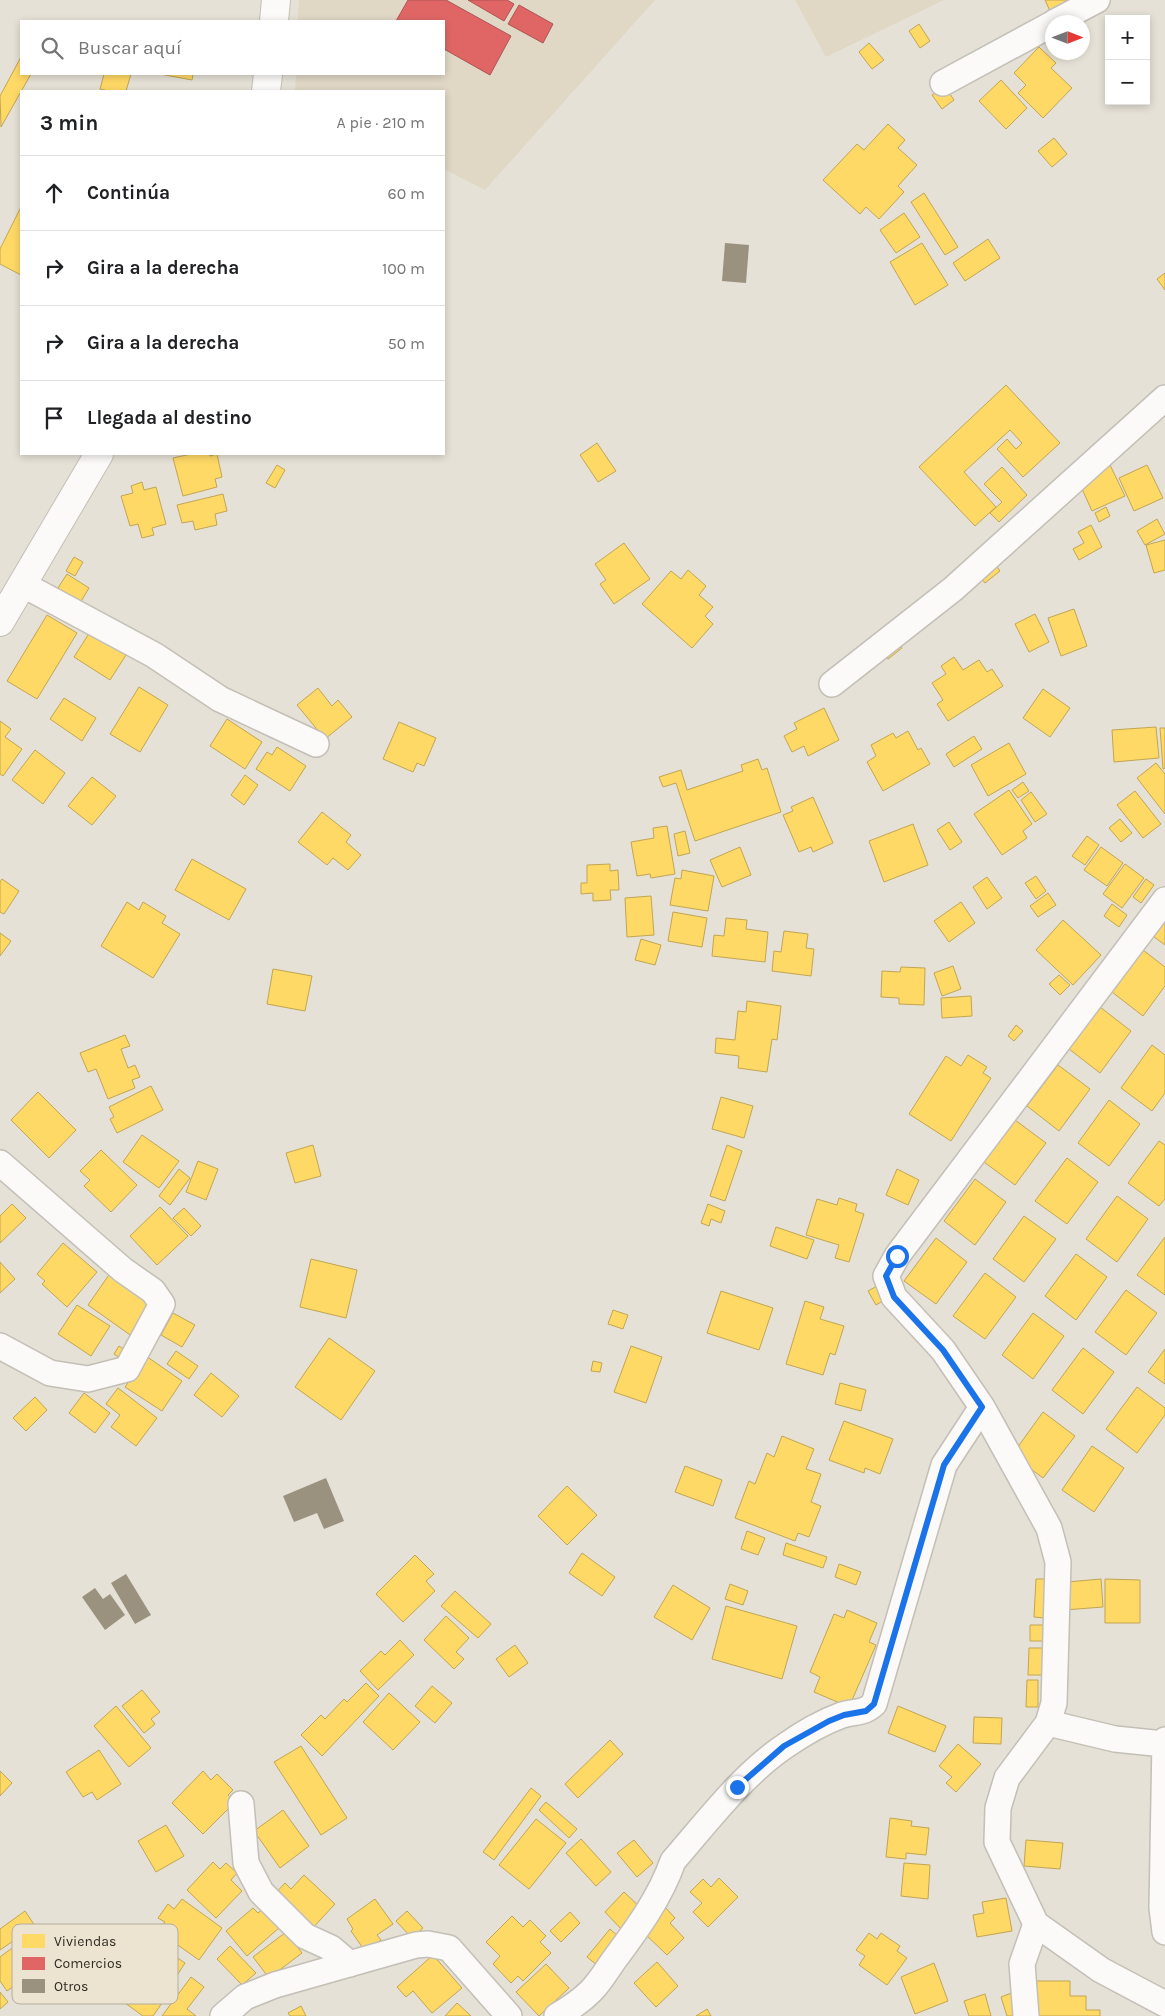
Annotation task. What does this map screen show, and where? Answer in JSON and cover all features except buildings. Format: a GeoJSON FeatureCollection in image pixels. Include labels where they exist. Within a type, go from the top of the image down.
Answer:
{"type":"FeatureCollection","features":[{"type":"Feature","properties":{"kind":"main road"},"geometry":{"type":"LineString","coordinates":[[274,20],[276,0]]}},
{"type":"Feature","properties":{"kind":"main road"},"geometry":{"type":"LineString","coordinates":[[266,90],[268,75]]}},
{"type":"Feature","properties":{"kind":"main road"},"geometry":{"type":"LineString","coordinates":[[0,622],[98,455]]}},
{"type":"Feature","properties":{"kind":"street"},"geometry":{"type":"LineString","coordinates":[[1069,15],[1097,0]]}},
{"type":"Feature","properties":{"kind":"street"},"geometry":{"type":"LineString","coordinates":[[943,83],[1045,28]]}},
{"type":"Feature","properties":{"kind":"street"},"geometry":{"type":"LineString","coordinates":[[832,684],[953,589],[1165,398]]}},
{"type":"Feature","properties":{"kind":"street"},"geometry":{"type":"LineString","coordinates":[[22,584],[154,655],[220,699],[316,744]]}},
{"type":"Feature","properties":{"kind":"street"},"geometry":{"type":"LineString","coordinates":[[1165,900],[897,1256],[886,1276],[894,1297],[943,1350],[982,1407],[1049,1528],[1055,1546],[1058,1562],[1054,1703],[1048,1724],[1007,1778],[998,1808],[996,1842],[1036,1924],[1101,1970],[1165,2004]]}},
{"type":"Feature","properties":{"kind":"street"},"geometry":{"type":"LineString","coordinates":[[0,1164],[123,1270],[153,1291],[162,1304],[127,1369],[104,1375],[88,1379],[50,1373],[0,1346]]}},
{"type":"Feature","properties":{"kind":"street"},"geometry":{"type":"LineString","coordinates":[[557,2016],[573,2007],[592,1990],[650,1911],[673,1861],[737,1787],[784,1746],[829,1721],[844,1715],[866,1711],[874,1704],[944,1465],[982,1407]]}},
{"type":"Feature","properties":{"kind":"street"},"geometry":{"type":"LineString","coordinates":[[1048,1724],[1115,1739],[1164,1744]]}},
{"type":"Feature","properties":{"kind":"street"},"geometry":{"type":"LineString","coordinates":[[1165,1740],[1162,1908],[1165,1932]]}},
{"type":"Feature","properties":{"kind":"street"},"geometry":{"type":"LineString","coordinates":[[241,1804],[246,1863],[261,1892],[305,1936],[331,1948],[350,1964]]}},
{"type":"Feature","properties":{"kind":"street"},"geometry":{"type":"LineString","coordinates":[[1026,2016],[1022,1964],[1036,1924]]}},
{"type":"Feature","properties":{"kind":"street"},"geometry":{"type":"LineString","coordinates":[[223,2016],[245,1997],[275,1985],[416,1945],[428,1944],[449,1948],[509,2016]]}},
{"type":"Feature","properties":{"kind":"shaded area"},"geometry":{"type":"Polygon","coordinates":[[[299,0],[655,0],[485,190],[445,170],[445,90],[295,90],[296,75],[445,75],[445,20],[298,20],[299,0]]]}},
{"type":"Feature","properties":{"kind":"shaded area"},"geometry":{"type":"Polygon","coordinates":[[[795,0],[944,0],[826,57],[795,0]]]}},
{"type":"Feature","properties":{"kind":"route"},"geometry":{"type":"LineString","coordinates":[[737,1787],[784,1746],[829,1721],[844,1715],[866,1711],[874,1704],[944,1465],[982,1407],[943,1350],[894,1297],[886,1276],[897,1256]]}}]}
